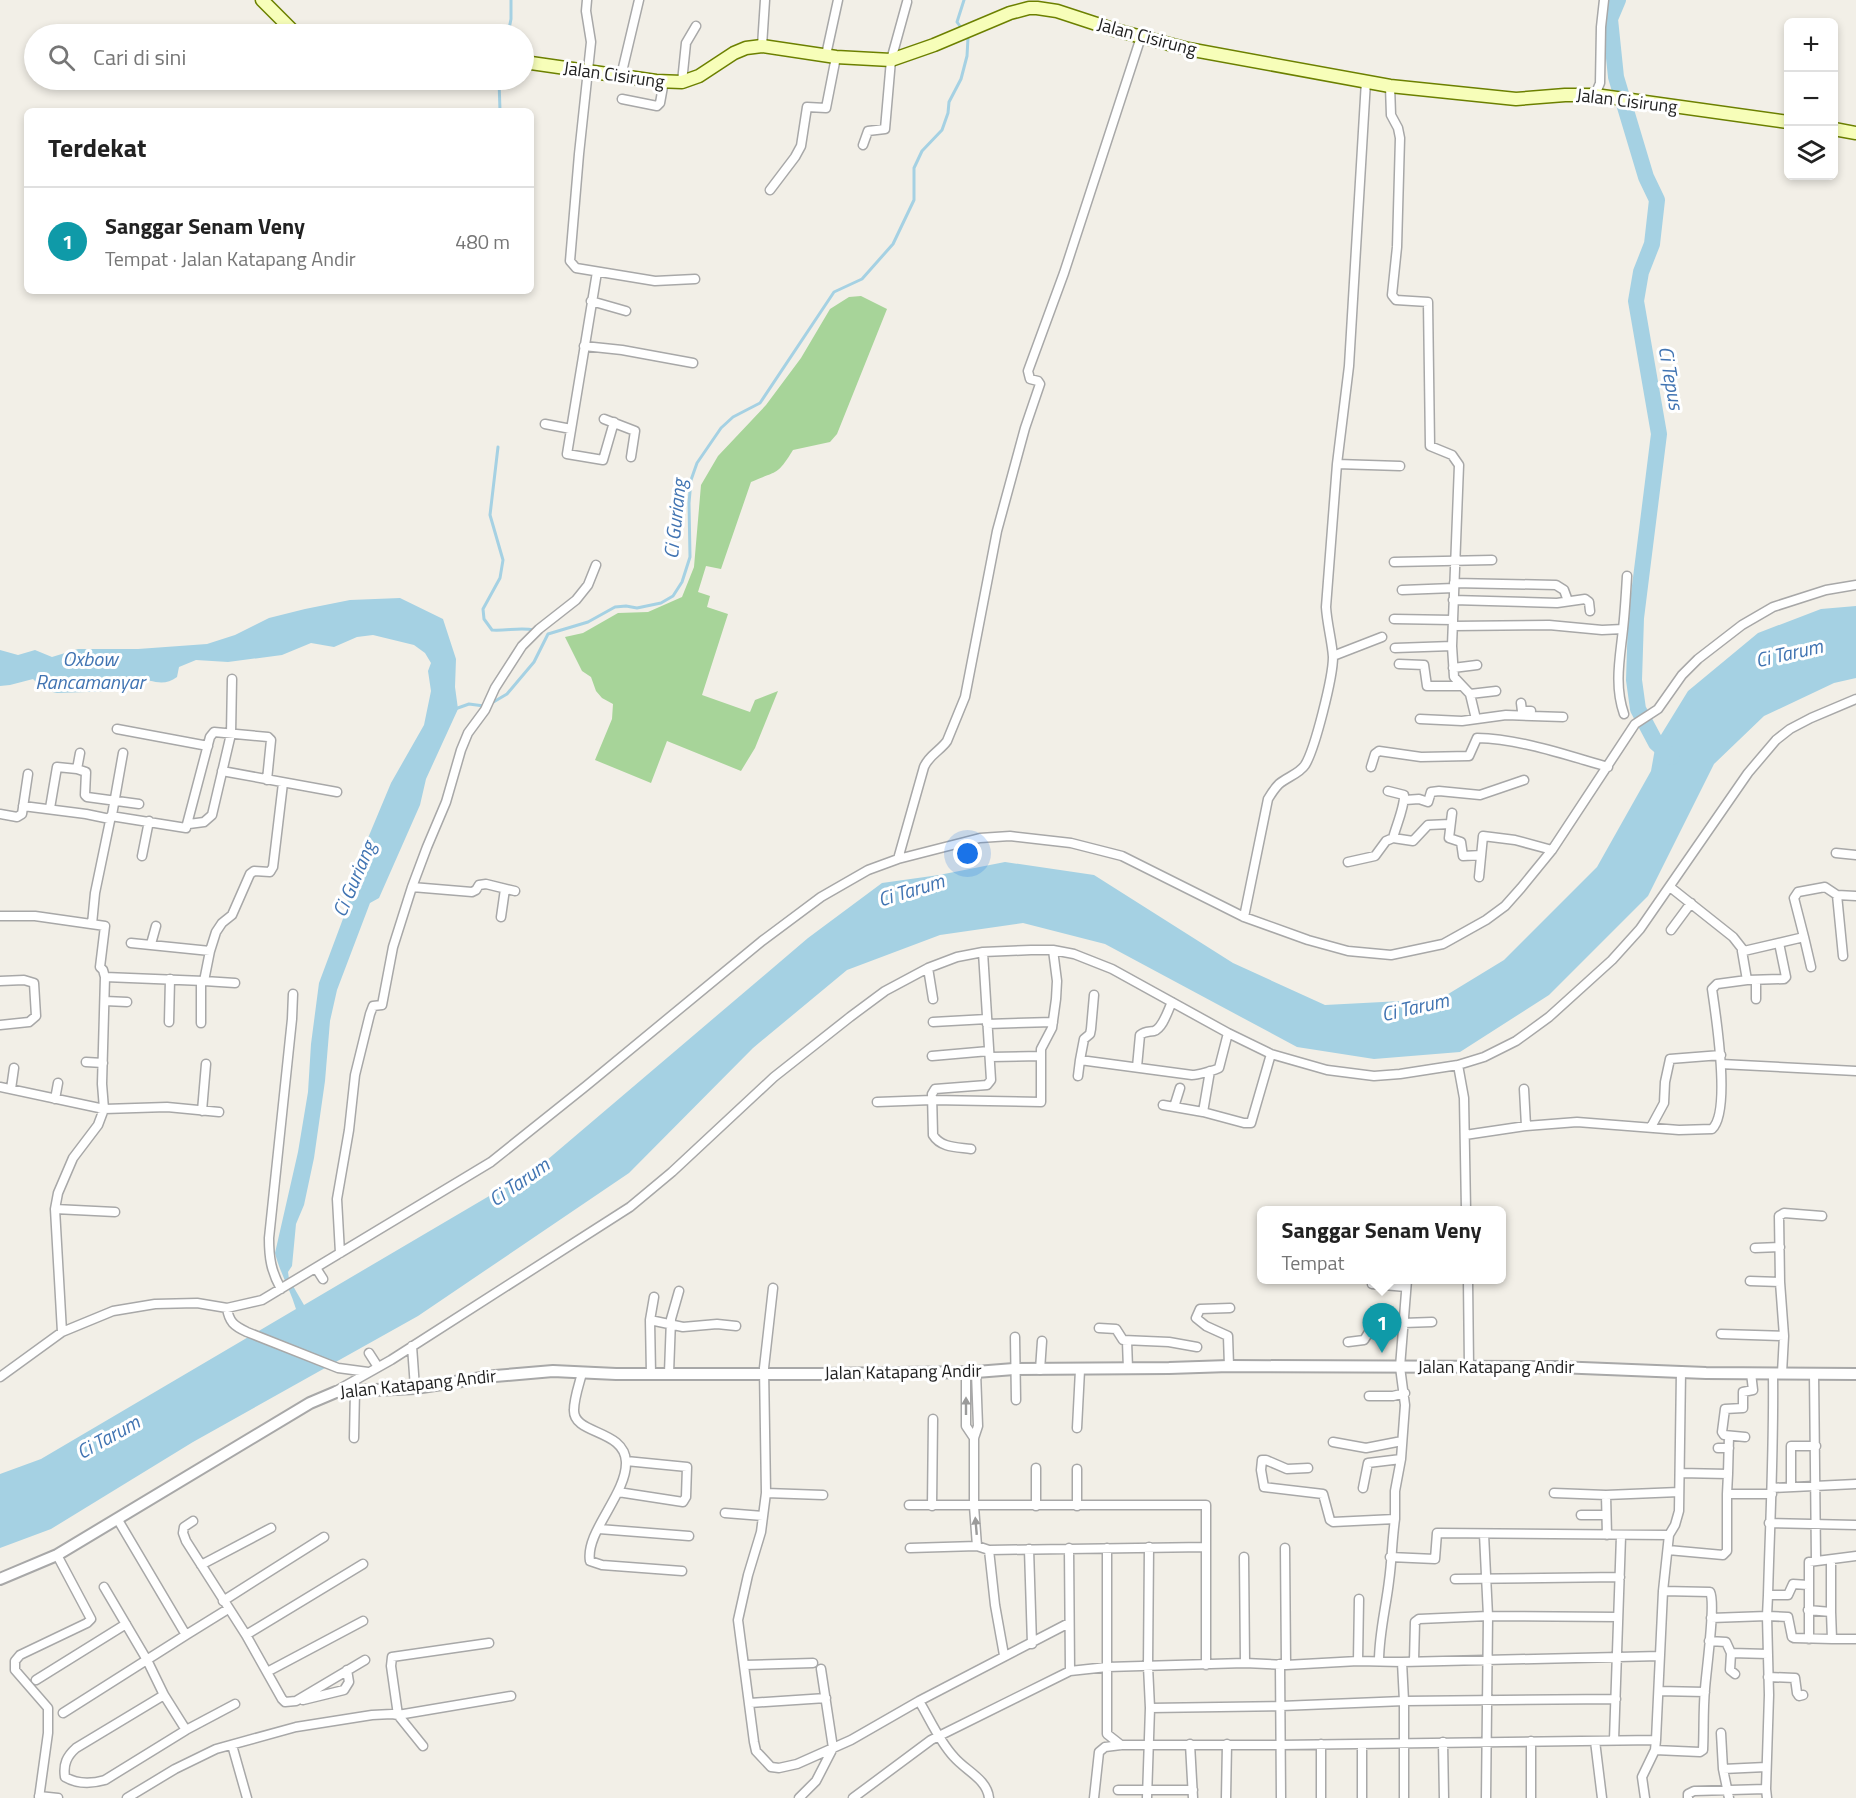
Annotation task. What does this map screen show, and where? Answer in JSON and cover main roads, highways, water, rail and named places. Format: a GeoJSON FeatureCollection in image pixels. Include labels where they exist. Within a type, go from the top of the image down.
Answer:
{"type":"FeatureCollection","features":[{"type":"Feature","properties":{"kind":"main road"},"geometry":{"type":"LineString","coordinates":[[262,0],[286,24]]}},
{"type":"Feature","properties":{"kind":"main road","name":"Jalan Cisirung"},"geometry":{"type":"LineString","coordinates":[[534,64],[587,72],[682,82],[699,76],[734,53],[746,48],[762,46],[831,56],[891,60],[1010,14],[1037,8],[1057,11],[1188,49],[1390,86],[1516,99],[1565,94],[1601,96],[1784,121]]}},
{"type":"Feature","properties":{"kind":"main road"},"geometry":{"type":"LineString","coordinates":[[1838,130],[1856,133]]}},
{"type":"Feature","properties":{"kind":"water"},"geometry":{"type":"Polygon","coordinates":[[[400,598],[443,619],[456,659],[455,687],[458,709],[426,779],[420,805],[379,898],[370,903],[337,990],[330,1021],[325,1081],[314,1158],[304,1205],[296,1224],[292,1266],[288,1272],[289,1279],[304,1305],[540,1166],[808,938],[882,883],[1005,862],[1094,875],[1233,963],[1325,1005],[1440,999],[1504,960],[1597,867],[1651,771],[1656,743],[1688,691],[1758,633],[1821,609],[1856,606],[1856,678],[1834,683],[1764,716],[1714,764],[1648,896],[1549,995],[1460,1052],[1374,1059],[1297,1047],[1105,944],[1023,923],[940,935],[847,970],[753,1048],[629,1173],[418,1316],[193,1442],[51,1529],[0,1548],[0,1474],[41,1459],[296,1309],[275,1253],[298,1152],[308,1092],[311,1044],[319,983],[344,916],[355,869],[391,783],[424,725],[431,691],[428,671],[431,663],[425,653],[414,645],[373,635],[357,637],[334,647],[311,643],[282,655],[228,662],[196,660],[179,667],[177,677],[167,682],[137,677],[116,691],[57,693],[44,690],[33,679],[0,686],[0,650],[18,655],[35,650],[52,657],[78,649],[138,649],[207,644],[235,635],[269,618],[305,609],[350,600],[400,598]]]}},
{"type":"Feature","properties":{"kind":"waterway"},"geometry":{"type":"LineString","coordinates":[[510,24],[511,0]]}},
{"type":"Feature","properties":{"kind":"waterway","name":"Ci Guriang"},"geometry":{"type":"LineString","coordinates":[[962,29],[957,22],[964,0]]}},
{"type":"Feature","properties":{"kind":"waterway","name":"Ci Tepus"},"geometry":{"type":"LineString","coordinates":[[1618,0],[1610,19],[1616,77],[1646,177],[1657,200],[1652,244],[1641,272],[1636,301],[1659,434],[1636,618],[1634,680],[1638,709],[1656,743],[1672,757]]}},
{"type":"Feature","properties":{"kind":"waterway","name":"Ci Guriang"},"geometry":{"type":"LineString","coordinates":[[490,704],[507,694],[534,662],[548,634],[588,622],[615,607],[637,608],[661,603],[673,596],[682,582],[690,557],[689,503],[691,480],[697,463],[721,428],[733,417],[760,403],[834,292],[862,279],[893,244],[914,200],[914,168],[922,151],[942,130],[949,102],[961,79],[967,56],[968,38],[966,34]]}},
{"type":"Feature","properties":{"kind":"waterway"},"geometry":{"type":"LineString","coordinates":[[499,90],[500,108]]}},
{"type":"Feature","properties":{"kind":"waterway"},"geometry":{"type":"LineString","coordinates":[[498,447],[490,515],[503,560],[500,578],[483,609],[484,619],[492,630],[534,630]]}},
{"type":"Feature","properties":{"kind":"waterway","name":"Ci Guriang"},"geometry":{"type":"LineString","coordinates":[[455,709],[469,704],[484,706]]}},
{"type":"Feature","properties":{"kind":"place","name":"Sanggar Senam Veny"},"geometry":{"type":"Point","coordinates":[1382,1353]}},
{"type":"Feature","properties":{"kind":"water label","name":"Ci Tarum"},"geometry":{"type":"Point","coordinates":[1789,653]}},
{"type":"Feature","properties":{"kind":"water label","name":"Oxbow Rancamanyar"},"geometry":{"type":"Point","coordinates":[90,670]}},
{"type":"Feature","properties":{"kind":"water label","name":"Ci Tarum"},"geometry":{"type":"Point","coordinates":[911,890]}},
{"type":"Feature","properties":{"kind":"water label","name":"Ci Tarum"},"geometry":{"type":"Point","coordinates":[1415,1007]}},
{"type":"Feature","properties":{"kind":"water label","name":"Ci Tarum"},"geometry":{"type":"Point","coordinates":[519,1182]}},
{"type":"Feature","properties":{"kind":"water label","name":"Ci Tarum"},"geometry":{"type":"Point","coordinates":[108,1437]}}]}
